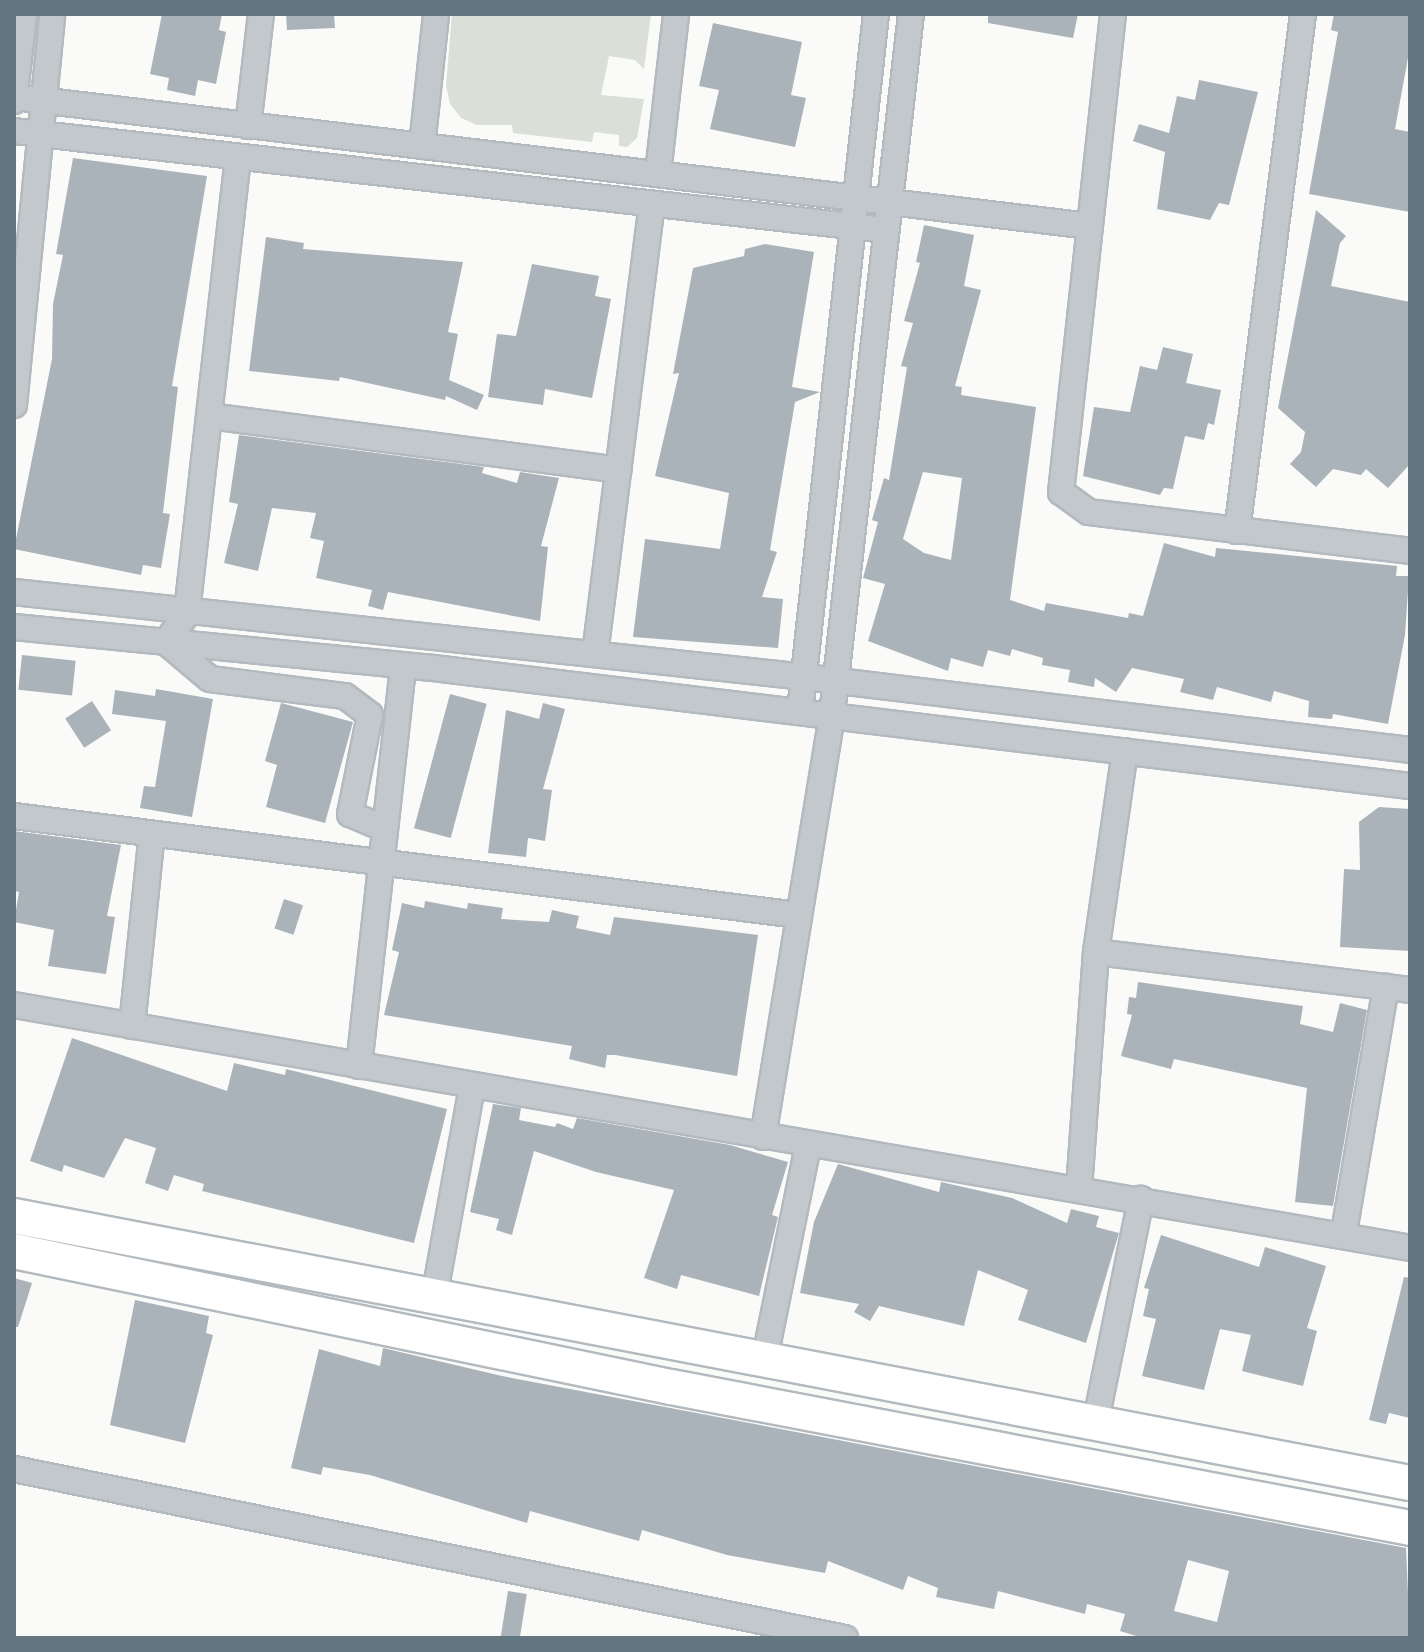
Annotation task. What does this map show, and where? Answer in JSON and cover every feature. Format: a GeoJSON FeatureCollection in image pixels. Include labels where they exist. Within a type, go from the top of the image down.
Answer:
{"type":"FeatureCollection","features":[{"type":"Feature","properties":{"kind":"street"},"geometry":{"type":"LineString","coordinates":[[24,14],[14,98],[1089,226]]}},
{"type":"Feature","properties":{"kind":"street"},"geometry":{"type":"LineString","coordinates":[[14,405],[26,133],[42,101],[52,14]]}},
{"type":"Feature","properties":{"kind":"street"},"geometry":{"type":"LineString","coordinates":[[248,126],[261,14]]}},
{"type":"Feature","properties":{"kind":"street"},"geometry":{"type":"LineString","coordinates":[[422,146],[436,14]]}},
{"type":"Feature","properties":{"kind":"street"},"geometry":{"type":"LineString","coordinates":[[658,173],[676,14]]}},
{"type":"Feature","properties":{"kind":"street"},"geometry":{"type":"LineString","coordinates":[[800,711],[876,14]]}},
{"type":"Feature","properties":{"kind":"street"},"geometry":{"type":"LineString","coordinates":[[763,1137],[832,714],[911,14]]}},
{"type":"Feature","properties":{"kind":"street"},"geometry":{"type":"LineString","coordinates":[[1113,14],[1061,492],[1089,512],[1410,551]]}},
{"type":"Feature","properties":{"kind":"street"},"geometry":{"type":"LineString","coordinates":[[1237,531],[1303,14]]}},
{"type":"Feature","properties":{"kind":"street"},"geometry":{"type":"LineString","coordinates":[[26,133],[885,230]]}},
{"type":"Feature","properties":{"kind":"street"},"geometry":{"type":"LineString","coordinates":[[166,642],[187,614],[238,157]]}},
{"type":"Feature","properties":{"kind":"street"},"geometry":{"type":"LineString","coordinates":[[595,654],[652,204]]}},
{"type":"Feature","properties":{"kind":"street"},"geometry":{"type":"LineString","coordinates":[[209,416],[618,470]]}},
{"type":"Feature","properties":{"kind":"street"},"geometry":{"type":"LineString","coordinates":[[14,592],[187,614],[835,680],[1410,750],[1410,743]]}},
{"type":"Feature","properties":{"kind":"street"},"geometry":{"type":"LineString","coordinates":[[14,627],[403,665],[832,714],[1410,786]]}},
{"type":"Feature","properties":{"kind":"street"},"geometry":{"type":"LineString","coordinates":[[166,642],[210,679],[345,696],[370,715],[350,814],[383,828]]}},
{"type":"Feature","properties":{"kind":"street"},"geometry":{"type":"LineString","coordinates":[[359,1066],[378,862],[403,665]]}},
{"type":"Feature","properties":{"kind":"street"},"geometry":{"type":"LineString","coordinates":[[1079,1189],[1096,952],[1125,751]]}},
{"type":"Feature","properties":{"kind":"street"},"geometry":{"type":"LineString","coordinates":[[14,816],[798,915]]}},
{"type":"Feature","properties":{"kind":"street"},"geometry":{"type":"LineString","coordinates":[[132,1026],[152,834]]}},
{"type":"Feature","properties":{"kind":"street"},"geometry":{"type":"LineString","coordinates":[[1096,952],[1398,989],[1344,1232]]}},
{"type":"Feature","properties":{"kind":"street"},"geometry":{"type":"LineString","coordinates":[[14,1005],[808,1145],[1344,1232],[1410,1248]]}},
{"type":"Feature","properties":{"kind":"street"},"geometry":{"type":"LineString","coordinates":[[434,1298],[472,1086]]}},
{"type":"Feature","properties":{"kind":"street"},"geometry":{"type":"LineString","coordinates":[[764,1362],[808,1145]]}},
{"type":"Feature","properties":{"kind":"street"},"geometry":{"type":"LineString","coordinates":[[1095,1425],[1141,1199]]}},
{"type":"Feature","properties":{"kind":"street"},"geometry":{"type":"LineString","coordinates":[[14,1216],[764,1362],[1410,1483]]}},
{"type":"Feature","properties":{"kind":"street"},"geometry":{"type":"LineString","coordinates":[[14,1251],[671,1387],[1410,1528]]}},
{"type":"Feature","properties":{"kind":"street"},"geometry":{"type":"LineString","coordinates":[[14,1469],[845,1638]]}},
{"type":"Feature","properties":{"kind":"shaded area"},"geometry":{"type":"Polygon","coordinates":[[[452,14],[651,14],[644,69],[635,60],[609,56],[601,95],[644,99],[637,138],[627,147],[619,146],[619,135],[594,132],[592,142],[513,133],[512,125],[477,125],[461,118],[450,104],[446,86],[452,14]]]}},
{"type":"Feature","properties":{"kind":"building"},"geometry":{"type":"Polygon","coordinates":[[[162,14],[222,14],[219,30],[226,32],[216,84],[198,80],[195,96],[167,90],[169,78],[150,74],[162,14]]]}},
{"type":"Feature","properties":{"kind":"building"},"geometry":{"type":"Polygon","coordinates":[[[286,14],[334,14],[335,28],[287,30],[286,14]]]}},
{"type":"Feature","properties":{"kind":"building"},"geometry":{"type":"Polygon","coordinates":[[[988,14],[1078,14],[1073,38],[988,23],[988,14]]]}},
{"type":"Feature","properties":{"kind":"building"},"geometry":{"type":"Polygon","coordinates":[[[1334,14],[1410,14],[1410,47],[1395,129],[1410,132],[1410,212],[1309,194],[1338,32],[1331,30],[1334,14]]]}},
{"type":"Feature","properties":{"kind":"building"},"geometry":{"type":"Polygon","coordinates":[[[713,23],[802,42],[791,95],[806,98],[795,147],[710,129],[719,90],[699,86],[713,23]]]}},
{"type":"Feature","properties":{"kind":"building"},"geometry":{"type":"Polygon","coordinates":[[[1199,80],[1258,92],[1229,205],[1219,203],[1210,220],[1157,209],[1165,152],[1133,141],[1139,124],[1169,133],[1177,96],[1195,100],[1199,80]]]}},
{"type":"Feature","properties":{"kind":"building"},"geometry":{"type":"Polygon","coordinates":[[[73,158],[207,176],[172,386],[178,387],[163,513],[170,514],[161,568],[143,565],[141,575],[14,549],[52,359],[53,304],[63,255],[56,254],[73,158]]]}},
{"type":"Feature","properties":{"kind":"building"},"geometry":{"type":"Polygon","coordinates":[[[1316,210],[1346,236],[1340,243],[1331,286],[1410,302],[1410,464],[1388,488],[1366,469],[1361,475],[1333,469],[1316,487],[1290,464],[1301,452],[1305,432],[1278,408],[1316,210]]]}},
{"type":"Feature","properties":{"kind":"building"},"geometry":{"type":"Polygon","coordinates":[[[924,225],[974,235],[964,286],[981,290],[955,386],[962,387],[961,395],[1036,407],[1010,600],[1044,611],[1046,603],[1128,618],[1129,613],[1143,616],[1164,543],[1215,557],[1216,548],[1397,566],[1396,576],[1409,576],[1405,635],[1388,724],[1333,714],[1332,719],[1308,717],[1309,701],[1274,691],[1271,702],[1217,687],[1213,700],[1180,692],[1184,679],[1132,668],[1116,692],[1095,678],[1094,687],[1068,682],[1070,670],[1042,665],[1043,658],[1012,649],[1010,656],[988,650],[983,667],[951,658],[948,671],[868,641],[885,584],[863,578],[878,522],[872,520],[884,478],[889,480],[907,367],[901,366],[913,323],[904,321],[920,263],[916,262],[924,225]],[[923,472],[903,539],[924,553],[951,560],[962,478],[923,472]]]}},
{"type":"Feature","properties":{"kind":"building"},"geometry":{"type":"Polygon","coordinates":[[[266,237],[304,243],[303,249],[463,262],[448,332],[458,334],[449,380],[484,395],[477,410],[446,396],[445,400],[340,377],[339,381],[249,371],[266,237]]]}},
{"type":"Feature","properties":{"kind":"building"},"geometry":{"type":"Polygon","coordinates":[[[765,244],[814,252],[792,387],[820,392],[795,402],[770,550],[777,552],[762,597],[783,599],[778,648],[633,637],[645,539],[720,549],[729,493],[655,476],[679,373],[673,374],[693,268],[744,256],[745,249],[765,244]]]}},
{"type":"Feature","properties":{"kind":"building"},"geometry":{"type":"Polygon","coordinates":[[[532,264],[599,276],[595,296],[611,299],[592,398],[545,389],[543,405],[488,397],[497,334],[516,336],[532,264]]]}},
{"type":"Feature","properties":{"kind":"building"},"geometry":{"type":"Polygon","coordinates":[[[1163,347],[1193,354],[1186,383],[1221,390],[1214,425],[1208,423],[1204,440],[1185,436],[1173,489],[1164,488],[1160,495],[1083,476],[1094,407],[1130,412],[1140,366],[1157,370],[1163,347]]]}},
{"type":"Feature","properties":{"kind":"building"},"geometry":{"type":"Polygon","coordinates":[[[239,435],[484,467],[482,473],[517,483],[520,472],[559,478],[541,546],[548,547],[540,621],[388,592],[383,610],[368,606],[372,590],[316,578],[324,541],[310,538],[316,513],[272,508],[258,571],[224,563],[238,504],[229,502],[239,435]]]}},
{"type":"Feature","properties":{"kind":"building"},"geometry":{"type":"Polygon","coordinates":[[[22,655],[76,661],[72,695],[18,690],[22,655]]]}},
{"type":"Feature","properties":{"kind":"building"},"geometry":{"type":"Polygon","coordinates":[[[156,689],[213,699],[192,817],[140,808],[144,786],[155,787],[166,721],[112,714],[115,690],[155,696],[156,689]]]}},
{"type":"Feature","properties":{"kind":"building"},"geometry":{"type":"Polygon","coordinates":[[[450,694],[487,704],[451,838],[414,828],[450,694]]]}},
{"type":"Feature","properties":{"kind":"building"},"geometry":{"type":"Polygon","coordinates":[[[92,701],[111,730],[84,748],[65,718],[92,701]]]}},
{"type":"Feature","properties":{"kind":"building"},"geometry":{"type":"Polygon","coordinates":[[[281,703],[353,722],[325,823],[266,807],[277,765],[265,761],[281,703]]]}},
{"type":"Feature","properties":{"kind":"building"},"geometry":{"type":"Polygon","coordinates":[[[543,703],[565,709],[543,789],[552,790],[545,841],[528,838],[526,857],[488,853],[506,710],[539,719],[543,703]]]}},
{"type":"Feature","properties":{"kind":"building"},"geometry":{"type":"Polygon","coordinates":[[[1379,807],[1410,809],[1410,951],[1340,947],[1344,869],[1360,870],[1359,822],[1379,807]]]}},
{"type":"Feature","properties":{"kind":"building"},"geometry":{"type":"Polygon","coordinates":[[[14,831],[121,845],[107,916],[115,917],[106,974],[48,966],[54,930],[14,922],[19,892],[14,891],[14,831]]]}},
{"type":"Feature","properties":{"kind":"building"},"geometry":{"type":"Polygon","coordinates":[[[284,899],[303,905],[293,935],[274,928],[284,899]]]}},
{"type":"Feature","properties":{"kind":"building"},"geometry":{"type":"Polygon","coordinates":[[[425,901],[467,909],[468,903],[503,908],[501,919],[549,922],[552,910],[579,916],[576,928],[610,935],[614,917],[758,935],[737,1076],[615,1055],[607,1055],[605,1068],[569,1059],[572,1046],[384,1015],[399,952],[392,950],[402,903],[424,908],[425,901]]]}},
{"type":"Feature","properties":{"kind":"building"},"geometry":{"type":"Polygon","coordinates":[[[1138,982],[1303,1006],[1300,1024],[1333,1032],[1340,1003],[1367,1010],[1333,1206],[1295,1202],[1307,1088],[1174,1059],[1171,1069],[1121,1056],[1132,1015],[1127,1014],[1129,997],[1136,998],[1138,982]]]}},
{"type":"Feature","properties":{"kind":"building"},"geometry":{"type":"Polygon","coordinates":[[[72,1038],[227,1091],[234,1063],[285,1075],[286,1069],[447,1109],[414,1243],[202,1191],[204,1184],[174,1175],[168,1191],[145,1183],[156,1148],[125,1138],[104,1178],[64,1165],[62,1172],[30,1161],[72,1038]]]}},
{"type":"Feature","properties":{"kind":"building"},"geometry":{"type":"Polygon","coordinates":[[[493,1104],[521,1108],[519,1120],[555,1127],[557,1123],[573,1129],[577,1118],[730,1145],[788,1162],[772,1215],[778,1217],[759,1296],[681,1275],[677,1289],[644,1278],[674,1190],[596,1172],[534,1151],[512,1235],[496,1230],[499,1219],[470,1212],[493,1104]]]}},
{"type":"Feature","properties":{"kind":"building"},"geometry":{"type":"Polygon","coordinates":[[[838,1164],[939,1192],[941,1182],[1012,1198],[1067,1223],[1071,1209],[1099,1216],[1096,1227],[1119,1233],[1086,1343],[1018,1320],[1028,1290],[978,1270],[964,1326],[879,1306],[870,1321],[854,1312],[859,1304],[800,1293],[814,1222],[838,1164]]]}},
{"type":"Feature","properties":{"kind":"building"},"geometry":{"type":"Polygon","coordinates":[[[1161,1235],[1259,1267],[1265,1247],[1326,1266],[1307,1328],[1317,1331],[1303,1386],[1242,1371],[1251,1335],[1220,1329],[1204,1390],[1142,1376],[1156,1319],[1143,1316],[1149,1289],[1144,1288],[1161,1235]]]}},
{"type":"Feature","properties":{"kind":"building"},"geometry":{"type":"Polygon","coordinates":[[[1404,1277],[1410,1278],[1410,1418],[1389,1413],[1386,1424],[1369,1420],[1404,1277]]]}},
{"type":"Feature","properties":{"kind":"building"},"geometry":{"type":"Polygon","coordinates":[[[14,1278],[32,1283],[18,1327],[14,1327],[14,1278]]]}},
{"type":"Feature","properties":{"kind":"building"},"geometry":{"type":"Polygon","coordinates":[[[135,1300],[209,1316],[206,1333],[213,1335],[185,1443],[110,1425],[135,1300]]]}},
{"type":"Feature","properties":{"kind":"building"},"geometry":{"type":"Polygon","coordinates":[[[383,1348],[502,1376],[1406,1548],[1410,1638],[1143,1638],[1120,1631],[1125,1614],[1087,1604],[1085,1614],[998,1591],[994,1609],[936,1597],[938,1588],[908,1576],[903,1590],[828,1561],[825,1573],[727,1555],[642,1530],[639,1541],[530,1511],[527,1523],[370,1475],[323,1467],[321,1475],[291,1468],[319,1349],[380,1366],[383,1348]],[[1188,1560],[1174,1611],[1217,1622],[1229,1571],[1188,1560]]]}},
{"type":"Feature","properties":{"kind":"building"},"geometry":{"type":"Polygon","coordinates":[[[508,1591],[527,1594],[520,1638],[501,1638],[508,1591]]]}}]}
